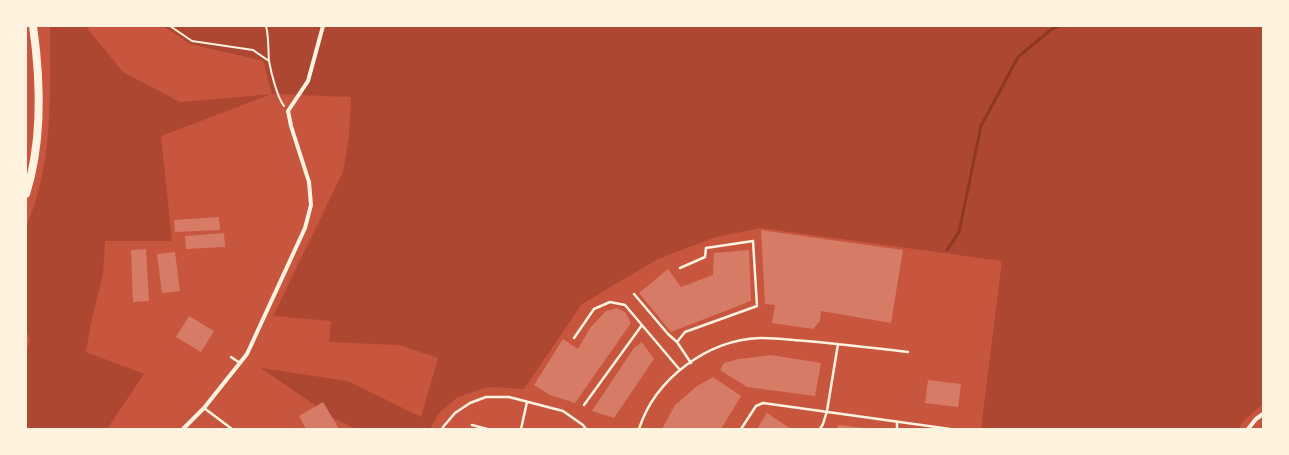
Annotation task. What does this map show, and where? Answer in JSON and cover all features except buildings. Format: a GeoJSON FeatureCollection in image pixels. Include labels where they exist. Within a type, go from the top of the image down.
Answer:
{"type":"FeatureCollection","features":[{"type":"Feature","properties":{"kind":"main road"},"geometry":{"type":"LineString","coordinates":[[26,194],[34,160],[39,110],[38,66],[33,26]]}},
{"type":"Feature","properties":{"kind":"street"},"geometry":{"type":"LineString","coordinates":[[183,429],[204,408],[247,354],[306,228],[310,205],[309,182],[291,126],[288,111],[308,81],[323,26]]}},
{"type":"Feature","properties":{"kind":"street"},"geometry":{"type":"LineString","coordinates":[[1248,429],[1256,419],[1263,414]]}},
{"type":"Feature","properties":{"kind":"lane"},"geometry":{"type":"LineString","coordinates":[[677,342],[685,332],[757,306],[753,241],[706,248],[705,256],[680,268]]}},
{"type":"Feature","properties":{"kind":"lane"},"geometry":{"type":"LineString","coordinates":[[634,294],[668,334],[677,342],[691,363]]}},
{"type":"Feature","properties":{"kind":"lane"},"geometry":{"type":"LineString","coordinates":[[574,338],[594,309],[610,302],[625,305],[680,370]]}},
{"type":"Feature","properties":{"kind":"lane"},"geometry":{"type":"LineString","coordinates":[[584,406],[642,324]]}},
{"type":"Feature","properties":{"kind":"lane"},"geometry":{"type":"LineString","coordinates":[[638,429],[650,404],[661,387],[680,370],[704,354],[730,343],[759,338],[838,344],[908,352]]}},
{"type":"Feature","properties":{"kind":"lane"},"geometry":{"type":"LineString","coordinates":[[820,429],[823,424],[826,411],[838,344]]}},
{"type":"Feature","properties":{"kind":"lane"},"geometry":{"type":"LineString","coordinates":[[231,357],[240,363]]}},
{"type":"Feature","properties":{"kind":"lane"},"geometry":{"type":"LineString","coordinates":[[443,429],[455,413],[470,403],[486,397],[509,397],[563,411],[583,425],[586,429]]}},
{"type":"Feature","properties":{"kind":"lane"},"geometry":{"type":"LineString","coordinates":[[521,429],[527,402]]}},
{"type":"Feature","properties":{"kind":"lane"},"geometry":{"type":"LineString","coordinates":[[741,429],[756,406],[763,403],[950,429]]}},
{"type":"Feature","properties":{"kind":"lane"},"geometry":{"type":"LineString","coordinates":[[204,408],[230,428]]}},
{"type":"Feature","properties":{"kind":"lane"},"geometry":{"type":"LineString","coordinates":[[896,429],[897,422]]}},
{"type":"Feature","properties":{"kind":"lane"},"geometry":{"type":"LineString","coordinates":[[472,425],[487,429]]}},
{"type":"Feature","properties":{"kind":"path"},"geometry":{"type":"LineString","coordinates":[[170,26],[192,41],[253,50],[270,62]]}},
{"type":"Feature","properties":{"kind":"path"},"geometry":{"type":"LineString","coordinates":[[266,26],[270,62],[280,100],[288,111]]}},
{"type":"Feature","properties":{"kind":"shaded area"},"geometry":{"type":"Polygon","coordinates":[[[50,26],[89,26],[88,29],[123,72],[180,102],[272,94],[161,136],[172,241],[105,241],[103,274],[91,323],[86,352],[144,374],[107,429],[26,429],[26,354],[30,339],[26,331],[26,227],[42,178],[46,153],[50,103],[50,26]]]}},
{"type":"Feature","properties":{"kind":"shaded area"},"geometry":{"type":"Polygon","coordinates":[[[163,26],[1263,26],[1263,404],[1244,420],[1239,429],[981,429],[1002,261],[761,228],[716,237],[658,259],[582,304],[524,389],[488,387],[458,397],[439,413],[430,429],[356,429],[335,419],[261,368],[348,381],[421,417],[438,358],[399,345],[329,342],[331,321],[273,316],[343,172],[349,136],[351,97],[272,94],[263,61],[190,44],[163,26]]]}},
{"type":"Feature","properties":{"kind":"waterway"},"geometry":{"type":"LineString","coordinates":[[947,250],[959,232],[981,126],[1018,57],[1052,29],[1059,26]]}}]}
